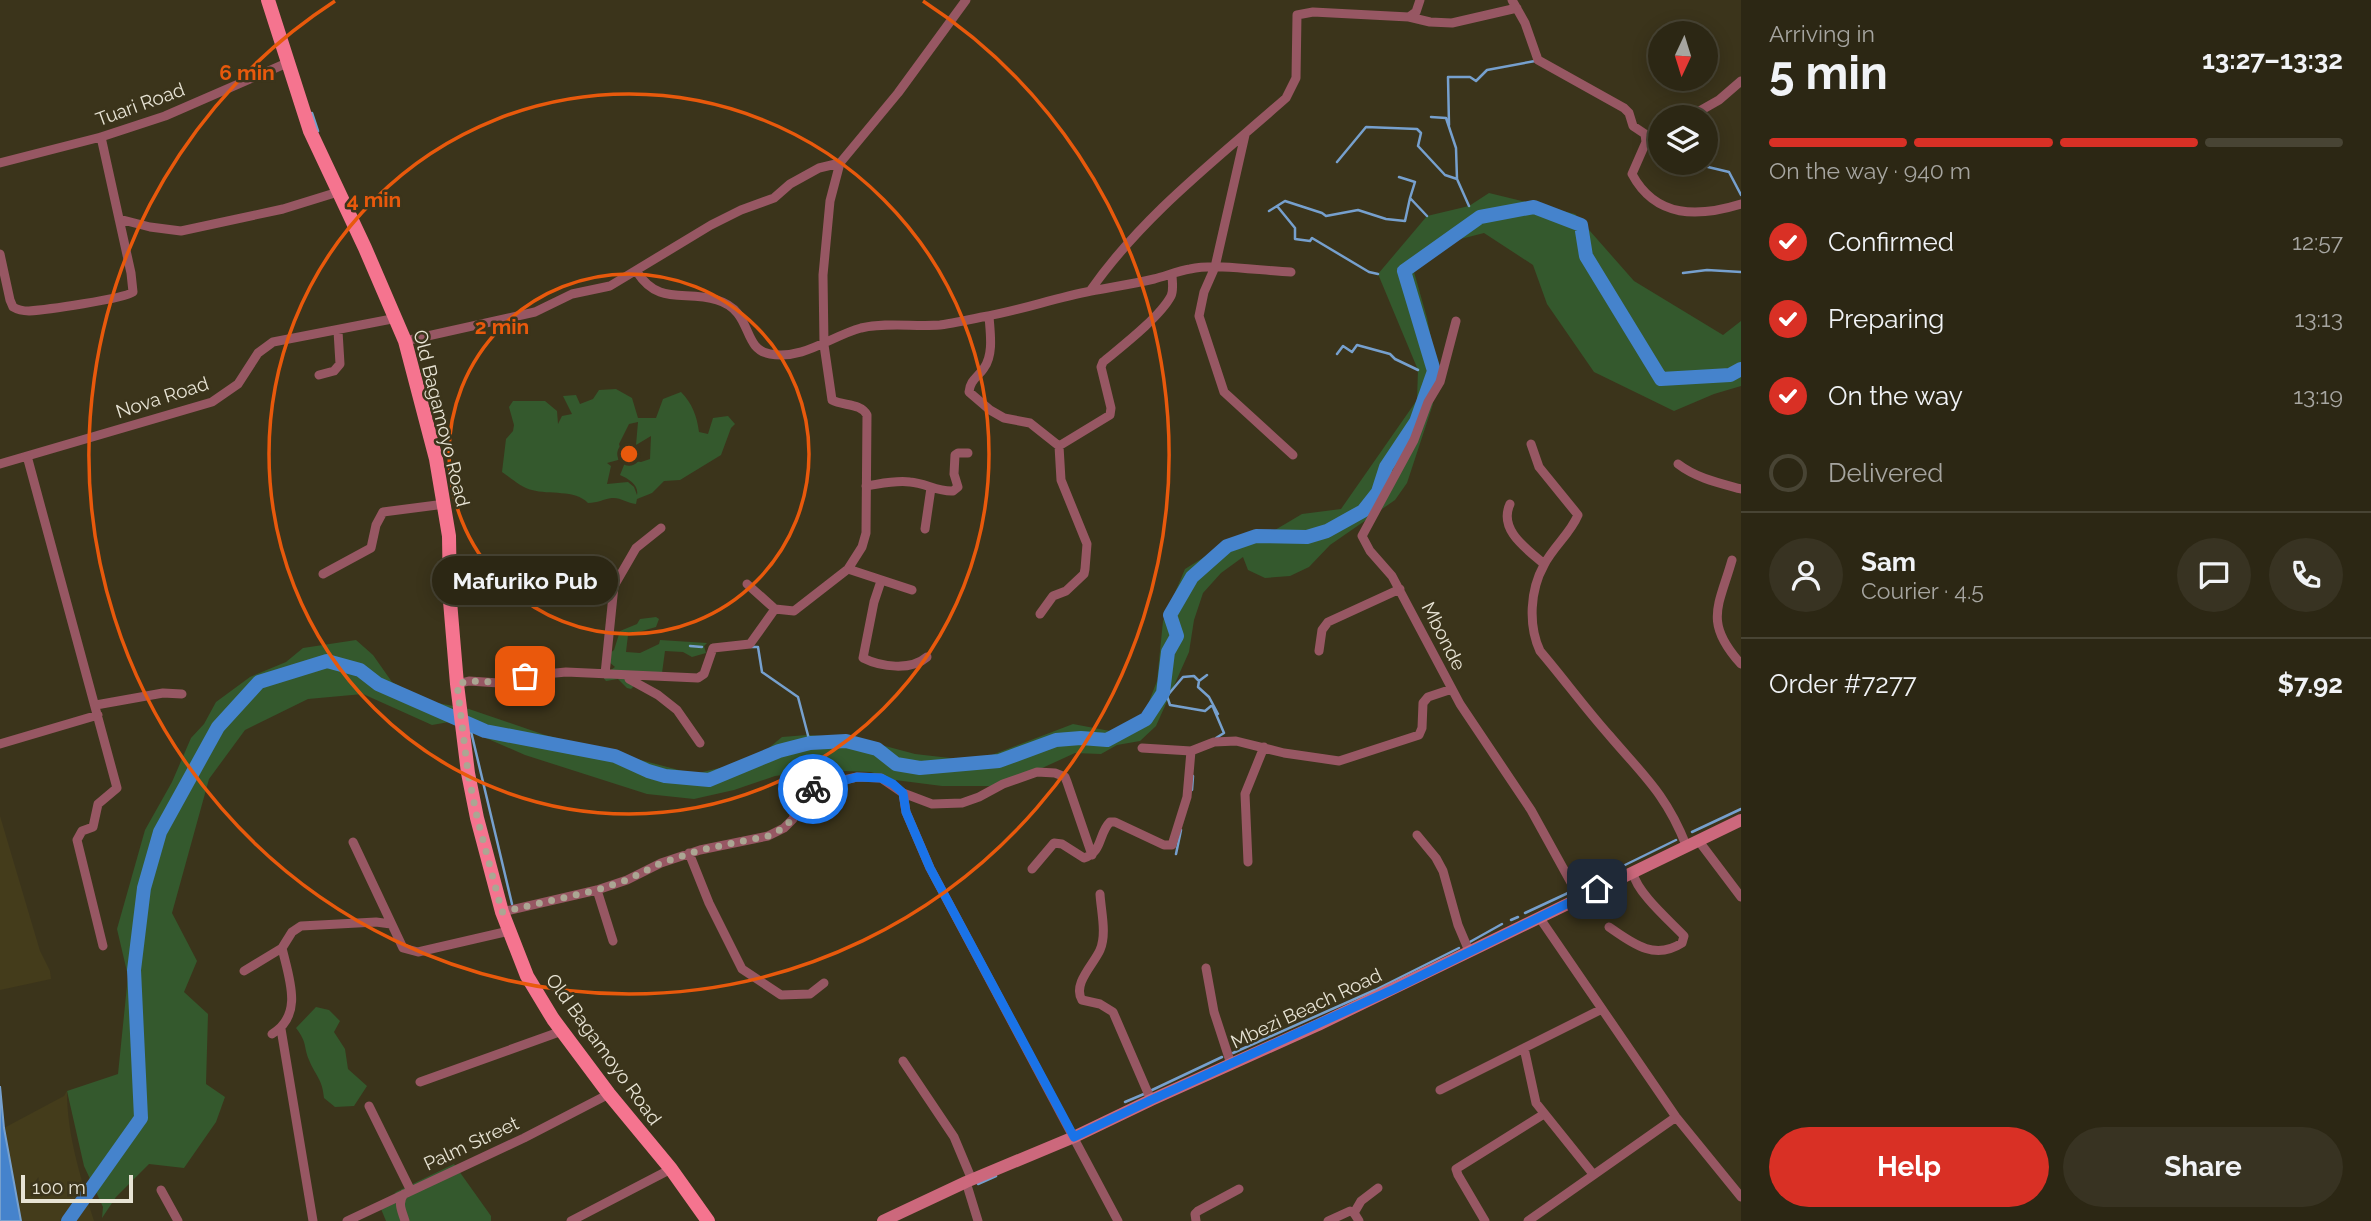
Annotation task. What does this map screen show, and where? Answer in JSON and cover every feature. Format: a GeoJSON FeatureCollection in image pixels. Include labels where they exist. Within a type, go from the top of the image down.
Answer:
{"type":"FeatureCollection","features":[{"type":"Feature","properties":{"kind":"main road","name":"Old Bagamoyo Road"},"geometry":{"type":"LineString","coordinates":[[268,0],[310,131],[397,318],[436,459],[449,536],[450,601],[462,729],[477,817],[502,912],[527,976],[562,1031],[609,1094],[671,1169],[708,1221]]}},
{"type":"Feature","properties":{"kind":"main road","name":"Mbezi Beach Road"},"geometry":{"type":"LineString","coordinates":[[883,1221],[1074,1137],[1354,1008],[1741,820]]}},
{"type":"Feature","properties":{"kind":"street"},"geometry":{"type":"LineString","coordinates":[[747,584],[775,609],[794,611],[848,569],[862,547],[866,533],[867,415],[860,407],[839,404],[832,400],[824,345],[823,275],[830,201],[839,163],[898,93],[967,0]]}},
{"type":"Feature","properties":{"kind":"street"},"geometry":{"type":"LineString","coordinates":[[1409,17],[1416,12],[1420,0]]}},
{"type":"Feature","properties":{"kind":"street"},"geometry":{"type":"LineString","coordinates":[[1090,291],[1111,261],[1149,220],[1286,98],[1296,78],[1297,15],[1313,12],[1409,17],[1452,23],[1514,4],[1525,23],[1538,60],[1624,108],[1629,113],[1633,126],[1647,138],[1632,174],[1650,196],[1669,208],[1699,214],[1741,204]]}},
{"type":"Feature","properties":{"kind":"street","name":"Tuari Road"},"geometry":{"type":"LineString","coordinates":[[0,163],[101,137],[164,116],[287,63]]}},
{"type":"Feature","properties":{"kind":"street"},"geometry":{"type":"LineString","coordinates":[[1710,105],[1741,80]]}},
{"type":"Feature","properties":{"kind":"street"},"geometry":{"type":"LineString","coordinates":[[1245,135],[1215,267],[1204,292],[1199,316],[1224,392],[1293,455]]}},
{"type":"Feature","properties":{"kind":"street"},"geometry":{"type":"LineString","coordinates":[[0,254],[10,300],[17,310],[29,311],[128,296],[133,292],[101,137]]}},
{"type":"Feature","properties":{"kind":"street"},"geometry":{"type":"LineString","coordinates":[[405,341],[535,312],[572,294],[610,286],[711,225],[740,210],[774,198],[790,184],[819,168],[839,163]]}},
{"type":"Feature","properties":{"kind":"street"},"geometry":{"type":"LineString","coordinates":[[119,219],[158,229],[181,231],[283,209],[338,192]]}},
{"type":"Feature","properties":{"kind":"street"},"geometry":{"type":"LineString","coordinates":[[637,272],[645,284],[662,295],[715,299],[732,305],[742,317],[752,342],[761,351],[771,354],[790,354],[824,345],[860,328],[896,324],[939,325],[989,316],[1191,268],[1291,272]]}},
{"type":"Feature","properties":{"kind":"street"},"geometry":{"type":"LineString","coordinates":[[1059,446],[1110,415],[1111,408],[1101,368],[1103,362],[1151,320],[1171,295],[1172,274]]}},
{"type":"Feature","properties":{"kind":"street"},"geometry":{"type":"LineString","coordinates":[[989,316],[989,356],[985,367],[971,382],[969,392],[1004,418],[1030,423],[1059,446],[1061,480],[1087,544],[1084,574],[1066,591],[1054,596],[1040,614]]}},
{"type":"Feature","properties":{"kind":"street","name":"Nova Road"},"geometry":{"type":"LineString","coordinates":[[0,464],[212,401],[239,384],[258,353],[273,342],[397,318]]}},
{"type":"Feature","properties":{"kind":"street","name":"Mbonde"},"geometry":{"type":"LineString","coordinates":[[1457,321],[1450,340],[1445,369],[1437,388],[1428,402],[1414,440],[1362,536],[1363,541],[1400,589],[1452,689],[1531,810],[1579,897]]}},
{"type":"Feature","properties":{"kind":"street"},"geometry":{"type":"LineString","coordinates":[[319,375],[334,371],[340,364],[338,331]]}},
{"type":"Feature","properties":{"kind":"street"},"geometry":{"type":"LineString","coordinates":[[1531,444],[1539,467],[1578,515],[1544,564],[1535,587],[1532,610],[1540,651],[1654,785],[1692,843],[1741,897]]}},
{"type":"Feature","properties":{"kind":"street"},"geometry":{"type":"LineString","coordinates":[[866,486],[911,482],[953,491],[958,487],[954,474],[955,456],[958,453],[968,453]]}},
{"type":"Feature","properties":{"kind":"street"},"geometry":{"type":"LineString","coordinates":[[27,456],[117,788],[98,804],[93,827],[82,831],[77,840],[103,946]]}},
{"type":"Feature","properties":{"kind":"street"},"geometry":{"type":"LineString","coordinates":[[1678,464],[1714,482],[1741,489]]}},
{"type":"Feature","properties":{"kind":"street"},"geometry":{"type":"LineString","coordinates":[[925,529],[932,488]]}},
{"type":"Feature","properties":{"kind":"street"},"geometry":{"type":"LineString","coordinates":[[1510,504],[1506,513],[1509,527],[1519,543],[1544,564]]}},
{"type":"Feature","properties":{"kind":"street"},"geometry":{"type":"LineString","coordinates":[[323,574],[371,548],[376,525],[383,512],[445,505]]}},
{"type":"Feature","properties":{"kind":"street"},"geometry":{"type":"LineString","coordinates":[[605,674],[614,586],[636,548],[661,528]]}},
{"type":"Feature","properties":{"kind":"street"},"geometry":{"type":"LineString","coordinates":[[1732,560],[1719,598],[1718,628],[1724,643],[1741,664]]}},
{"type":"Feature","properties":{"kind":"street"},"geometry":{"type":"LineString","coordinates":[[848,569],[912,590]]}},
{"type":"Feature","properties":{"kind":"street"},"geometry":{"type":"LineString","coordinates":[[881,581],[863,658],[907,667],[919,664],[927,657]]}},
{"type":"Feature","properties":{"kind":"street"},"geometry":{"type":"LineString","coordinates":[[1319,651],[1322,630],[1328,622],[1400,589]]}},
{"type":"Feature","properties":{"kind":"street"},"geometry":{"type":"LineString","coordinates":[[457,684],[469,681],[499,682],[566,672],[693,679],[702,676],[713,648],[750,644],[775,609]]}},
{"type":"Feature","properties":{"kind":"street"},"geometry":{"type":"LineString","coordinates":[[624,676],[658,695],[677,710],[700,743]]}},
{"type":"Feature","properties":{"kind":"street"},"geometry":{"type":"LineString","coordinates":[[1142,748],[1191,751],[1222,740],[1331,761],[1345,760],[1419,734],[1422,729],[1423,703],[1428,697],[1452,689]]}},
{"type":"Feature","properties":{"kind":"street"},"geometry":{"type":"LineString","coordinates":[[96,705],[163,693],[182,694]]}},
{"type":"Feature","properties":{"kind":"street"},"geometry":{"type":"LineString","coordinates":[[0,744],[98,715]]}},
{"type":"Feature","properties":{"kind":"street"},"geometry":{"type":"LineString","coordinates":[[1248,862],[1245,794],[1264,747]]}},
{"type":"Feature","properties":{"kind":"street"},"geometry":{"type":"LineString","coordinates":[[1032,869],[1054,843],[1062,844],[1084,858],[1092,855],[1110,822],[1164,845],[1175,843],[1188,797],[1191,751]]}},
{"type":"Feature","properties":{"kind":"street"},"geometry":{"type":"LineString","coordinates":[[502,912],[597,890],[689,853],[768,836],[784,828],[793,818],[799,799],[812,790],[857,777],[881,778],[903,793],[932,804],[962,803],[1027,775],[1055,773],[1065,777],[1092,855]]}},
{"type":"Feature","properties":{"kind":"street"},"geometry":{"type":"LineString","coordinates":[[903,793],[906,812],[930,868],[1118,1221]]}},
{"type":"Feature","properties":{"kind":"street"},"geometry":{"type":"LineString","coordinates":[[1417,835],[1443,871],[1458,925],[1469,951]]}},
{"type":"Feature","properties":{"kind":"street"},"geometry":{"type":"LineString","coordinates":[[353,842],[403,948],[418,952],[509,931]]}},
{"type":"Feature","properties":{"kind":"street"},"geometry":{"type":"LineString","coordinates":[[689,853],[709,904],[741,969],[781,995],[810,994],[824,983]]}},
{"type":"Feature","properties":{"kind":"street"},"geometry":{"type":"LineString","coordinates":[[1609,927],[1640,948],[1674,948],[1682,943],[1684,936],[1643,890],[1633,873]]}},
{"type":"Feature","properties":{"kind":"street"},"geometry":{"type":"LineString","coordinates":[[597,890],[613,941]]}},
{"type":"Feature","properties":{"kind":"street"},"geometry":{"type":"LineString","coordinates":[[1100,894],[1104,941],[1079,985],[1078,994],[1082,1000],[1100,1004],[1113,1012],[1151,1100]]}},
{"type":"Feature","properties":{"kind":"street"},"geometry":{"type":"LineString","coordinates":[[1539,917],[1676,1117],[1741,1197]]}},
{"type":"Feature","properties":{"kind":"street"},"geometry":{"type":"LineString","coordinates":[[244,971],[282,948],[292,932],[301,926],[376,922],[391,925]]}},
{"type":"Feature","properties":{"kind":"street"},"geometry":{"type":"LineString","coordinates":[[272,1034],[281,1029],[289,1018],[292,993],[282,948]]}},
{"type":"Feature","properties":{"kind":"street"},"geometry":{"type":"LineString","coordinates":[[1206,968],[1214,1012],[1231,1064]]}},
{"type":"Feature","properties":{"kind":"street"},"geometry":{"type":"LineString","coordinates":[[1440,1090],[1602,1009]]}},
{"type":"Feature","properties":{"kind":"street"},"geometry":{"type":"LineString","coordinates":[[281,1029],[313,1221]]}},
{"type":"Feature","properties":{"kind":"street"},"geometry":{"type":"LineString","coordinates":[[419,1082],[562,1031]]}},
{"type":"Feature","properties":{"kind":"street"},"geometry":{"type":"LineString","coordinates":[[1524,1048],[1536,1103],[1593,1174]]}},
{"type":"Feature","properties":{"kind":"street"},"geometry":{"type":"LineString","coordinates":[[903,1061],[954,1137],[969,1181],[978,1221]]}},
{"type":"Feature","properties":{"kind":"street","name":"Palm Street"},"geometry":{"type":"LineString","coordinates":[[347,1221],[524,1138],[609,1094]]}},
{"type":"Feature","properties":{"kind":"street"},"geometry":{"type":"LineString","coordinates":[[369,1106],[408,1192],[401,1198],[400,1206],[405,1221]]}},
{"type":"Feature","properties":{"kind":"street"},"geometry":{"type":"LineString","coordinates":[[1485,1221],[1457,1169],[1544,1114]]}},
{"type":"Feature","properties":{"kind":"street"},"geometry":{"type":"LineString","coordinates":[[1528,1221],[1676,1117]]}},
{"type":"Feature","properties":{"kind":"street"},"geometry":{"type":"LineString","coordinates":[[571,1221],[671,1169]]}},
{"type":"Feature","properties":{"kind":"street"},"geometry":{"type":"LineString","coordinates":[[1328,1221],[1350,1211],[1357,1217],[1361,1200],[1378,1188]]}},
{"type":"Feature","properties":{"kind":"street"},"geometry":{"type":"LineString","coordinates":[[1196,1221],[1195,1214],[1198,1211],[1240,1189]]}},
{"type":"Feature","properties":{"kind":"street"},"geometry":{"type":"LineString","coordinates":[[161,1190],[178,1221]]}},
{"type":"Feature","properties":{"kind":"green space"},"geometry":{"type":"Polygon","coordinates":[[[1489,193],[1575,214],[1634,281],[1723,335],[1741,321],[1741,386],[1674,411],[1594,372],[1547,304],[1533,265],[1484,233],[1445,243],[1414,272],[1435,358],[1433,404],[1407,483],[1395,500],[1330,545],[1309,567],[1290,576],[1265,578],[1248,570],[1243,557],[1221,573],[1203,593],[1194,620],[1189,652],[1156,726],[1140,741],[1117,745],[1101,754],[1075,753],[995,786],[942,786],[895,780],[871,772],[818,770],[775,776],[734,790],[694,799],[647,794],[525,755],[449,722],[432,725],[363,694],[308,699],[245,730],[209,779],[172,913],[197,961],[184,992],[208,1014],[206,1084],[225,1097],[216,1122],[184,1168],[149,1164],[116,1197],[102,1218],[103,1207],[84,1166],[67,1091],[118,1074],[128,976],[117,929],[145,830],[172,782],[191,738],[204,724],[216,702],[250,677],[286,662],[303,648],[356,640],[373,655],[392,682],[427,701],[469,709],[545,735],[694,774],[754,760],[782,737],[807,735],[855,738],[915,754],[976,761],[1073,724],[1110,731],[1135,724],[1145,712],[1157,681],[1163,621],[1185,569],[1222,546],[1275,530],[1302,514],[1341,509],[1417,400],[1418,370],[1378,274],[1427,216],[1469,206],[1489,193]]]}},
{"type":"Feature","properties":{"kind":"green space"},"geometry":{"type":"Polygon","coordinates":[[[616,389],[632,398],[638,418],[656,418],[663,399],[681,392],[693,410],[699,432],[708,434],[713,418],[728,416],[735,424],[721,455],[680,480],[664,481],[652,493],[637,499],[636,504],[615,498],[588,503],[569,494],[532,490],[502,472],[506,439],[513,431],[514,425],[509,407],[513,401],[545,401],[557,411],[558,424],[562,416],[572,414],[563,396],[576,395],[580,404],[593,399],[599,390],[616,389]],[[638,422],[629,424],[619,444],[622,455],[618,460],[607,463],[611,466],[607,484],[628,482],[637,495],[635,485],[620,475],[626,460],[641,462],[650,459],[651,436],[636,445],[638,422]]]}},
{"type":"Feature","properties":{"kind":"green space"},"geometry":{"type":"Polygon","coordinates":[[[640,619],[659,619],[656,627],[628,635],[626,652],[640,653],[659,644],[660,640],[707,643],[704,646],[706,653],[692,657],[683,652],[665,651],[662,673],[636,671],[631,689],[618,679],[606,681],[602,676],[615,667],[608,661],[608,655],[614,650],[620,631],[637,624],[640,619]]]}},
{"type":"Feature","properties":{"kind":"green space"},"geometry":{"type":"Polygon","coordinates":[[[316,1007],[329,1010],[340,1021],[334,1032],[345,1049],[348,1069],[367,1086],[354,1106],[335,1107],[324,1098],[320,1082],[296,1028],[316,1007]]]}},
{"type":"Feature","properties":{"kind":"green space"},"geometry":{"type":"Polygon","coordinates":[[[454,1164],[491,1216],[491,1221],[386,1221],[381,1209],[396,1192],[454,1164]]]}},
{"type":"Feature","properties":{"kind":"sand"},"geometry":{"type":"Polygon","coordinates":[[[0,816],[40,951],[51,979],[0,990],[0,816]]]}},
{"type":"Feature","properties":{"kind":"sand"},"geometry":{"type":"Polygon","coordinates":[[[67,1091],[72,1141],[94,1221],[21,1221],[4,1128],[64,1096],[67,1091]]]}},
{"type":"Feature","properties":{"kind":"water"},"geometry":{"type":"Polygon","coordinates":[[[0,1086],[4,1128],[21,1221],[0,1221],[0,1086]]]}},
{"type":"Feature","properties":{"kind":"waterway"},"geometry":{"type":"LineString","coordinates":[[1449,125],[1448,77],[1470,77],[1476,81],[1487,70],[1535,61]]}},
{"type":"Feature","properties":{"kind":"waterway"},"geometry":{"type":"LineString","coordinates":[[312,113],[318,131]]}},
{"type":"Feature","properties":{"kind":"waterway"},"geometry":{"type":"LineString","coordinates":[[1431,117],[1446,118],[1456,148],[1457,179]]}},
{"type":"Feature","properties":{"kind":"waterway"},"geometry":{"type":"LineString","coordinates":[[1337,162],[1366,127],[1417,129],[1421,133],[1418,146],[1445,175],[1457,179],[1469,206]]}},
{"type":"Feature","properties":{"kind":"waterway"},"geometry":{"type":"LineString","coordinates":[[1718,169],[1729,172],[1741,195]]}},
{"type":"Feature","properties":{"kind":"waterway"},"geometry":{"type":"LineString","coordinates":[[1399,177],[1415,182],[1410,198],[1427,216]]}},
{"type":"Feature","properties":{"kind":"waterway"},"geometry":{"type":"LineString","coordinates":[[1277,206],[1285,201],[1326,216],[1358,210],[1386,219],[1405,221],[1410,198]]}},
{"type":"Feature","properties":{"kind":"waterway"},"geometry":{"type":"LineString","coordinates":[[1269,211],[1277,206],[1295,228],[1295,239],[1310,241],[1312,238],[1369,272],[1378,274]]}},
{"type":"Feature","properties":{"kind":"waterway"},"geometry":{"type":"LineString","coordinates":[[68,1221],[141,1118],[134,970],[144,888],[160,832],[218,727],[259,682],[327,661],[360,670],[378,684],[485,731],[615,756],[665,776],[709,780],[779,751],[810,743],[846,741],[877,749],[896,764],[920,768],[999,761],[1056,740],[1107,740],[1146,719],[1163,693],[1168,652],[1177,636],[1170,615],[1192,577],[1227,546],[1256,536],[1307,537],[1327,531],[1363,511],[1378,492],[1386,467],[1416,422],[1434,371],[1404,271],[1480,217],[1534,207],[1581,225],[1586,256],[1661,379],[1730,375],[1741,369]]}},
{"type":"Feature","properties":{"kind":"waterway"},"geometry":{"type":"LineString","coordinates":[[1683,273],[1707,270],[1741,272]]}},
{"type":"Feature","properties":{"kind":"waterway"},"geometry":{"type":"LineString","coordinates":[[1337,354],[1343,346],[1352,352],[1357,345],[1390,354],[1418,370]]}},
{"type":"Feature","properties":{"kind":"waterway"},"geometry":{"type":"LineString","coordinates":[[690,646],[702,647]]}},
{"type":"Feature","properties":{"kind":"waterway"},"geometry":{"type":"LineString","coordinates":[[751,647],[758,647],[762,672],[798,697],[810,743]]}},
{"type":"Feature","properties":{"kind":"waterway"},"geometry":{"type":"LineString","coordinates":[[1155,705],[1167,696],[1183,677],[1194,676],[1199,681],[1207,675]]}},
{"type":"Feature","properties":{"kind":"waterway"},"geometry":{"type":"LineString","coordinates":[[1199,681],[1198,687],[1209,697],[1218,714]]}},
{"type":"Feature","properties":{"kind":"waterway"},"geometry":{"type":"LineString","coordinates":[[1167,696],[1170,705],[1205,711],[1213,707],[1224,733],[1216,738]]}},
{"type":"Feature","properties":{"kind":"waterway"},"geometry":{"type":"LineString","coordinates":[[469,723],[512,904]]}},
{"type":"Feature","properties":{"kind":"waterway"},"geometry":{"type":"LineString","coordinates":[[1192,790],[1193,776]]}},
{"type":"Feature","properties":{"kind":"waterway"},"geometry":{"type":"LineString","coordinates":[[1692,832],[1741,809]]}},
{"type":"Feature","properties":{"kind":"waterway"},"geometry":{"type":"LineString","coordinates":[[1176,854],[1181,830]]}},
{"type":"Feature","properties":{"kind":"waterway"},"geometry":{"type":"LineString","coordinates":[[1578,888],[1676,840]]}},
{"type":"Feature","properties":{"kind":"waterway"},"geometry":{"type":"LineString","coordinates":[[1525,913],[1568,893]]}},
{"type":"Feature","properties":{"kind":"waterway"},"geometry":{"type":"LineString","coordinates":[[1511,920],[1518,917]]}},
{"type":"Feature","properties":{"kind":"waterway"},"geometry":{"type":"LineString","coordinates":[[1468,943],[1502,924]]}},
{"type":"Feature","properties":{"kind":"waterway"},"geometry":{"type":"LineString","coordinates":[[1233,1053],[1375,990],[1459,948]]}},
{"type":"Feature","properties":{"kind":"waterway"},"geometry":{"type":"LineString","coordinates":[[1150,1091],[1222,1057]]}},
{"type":"Feature","properties":{"kind":"waterway"},"geometry":{"type":"LineString","coordinates":[[1125,1102],[1144,1094]]}},
{"type":"Feature","properties":{"kind":"waterway"},"geometry":{"type":"LineString","coordinates":[[978,1184],[996,1176]]}},
{"type":"Feature","properties":{"kind":"way so far"},"geometry":{"type":"LineString","coordinates":[[525,676],[499,682],[469,681],[457,684],[468,773],[502,912],[597,890],[700,850],[768,836],[784,828],[793,818],[799,799],[813,789]]}},
{"type":"Feature","properties":{"kind":"place","name":"Mafuriko Pub"},"geometry":{"type":"Point","coordinates":[525,676]}},
{"type":"Feature","properties":{"kind":"route"},"geometry":{"type":"LineString","coordinates":[[813,789],[857,777],[881,778],[903,793],[906,812],[925,858],[980,966],[1074,1137],[1394,989],[1597,889]]}}]}
